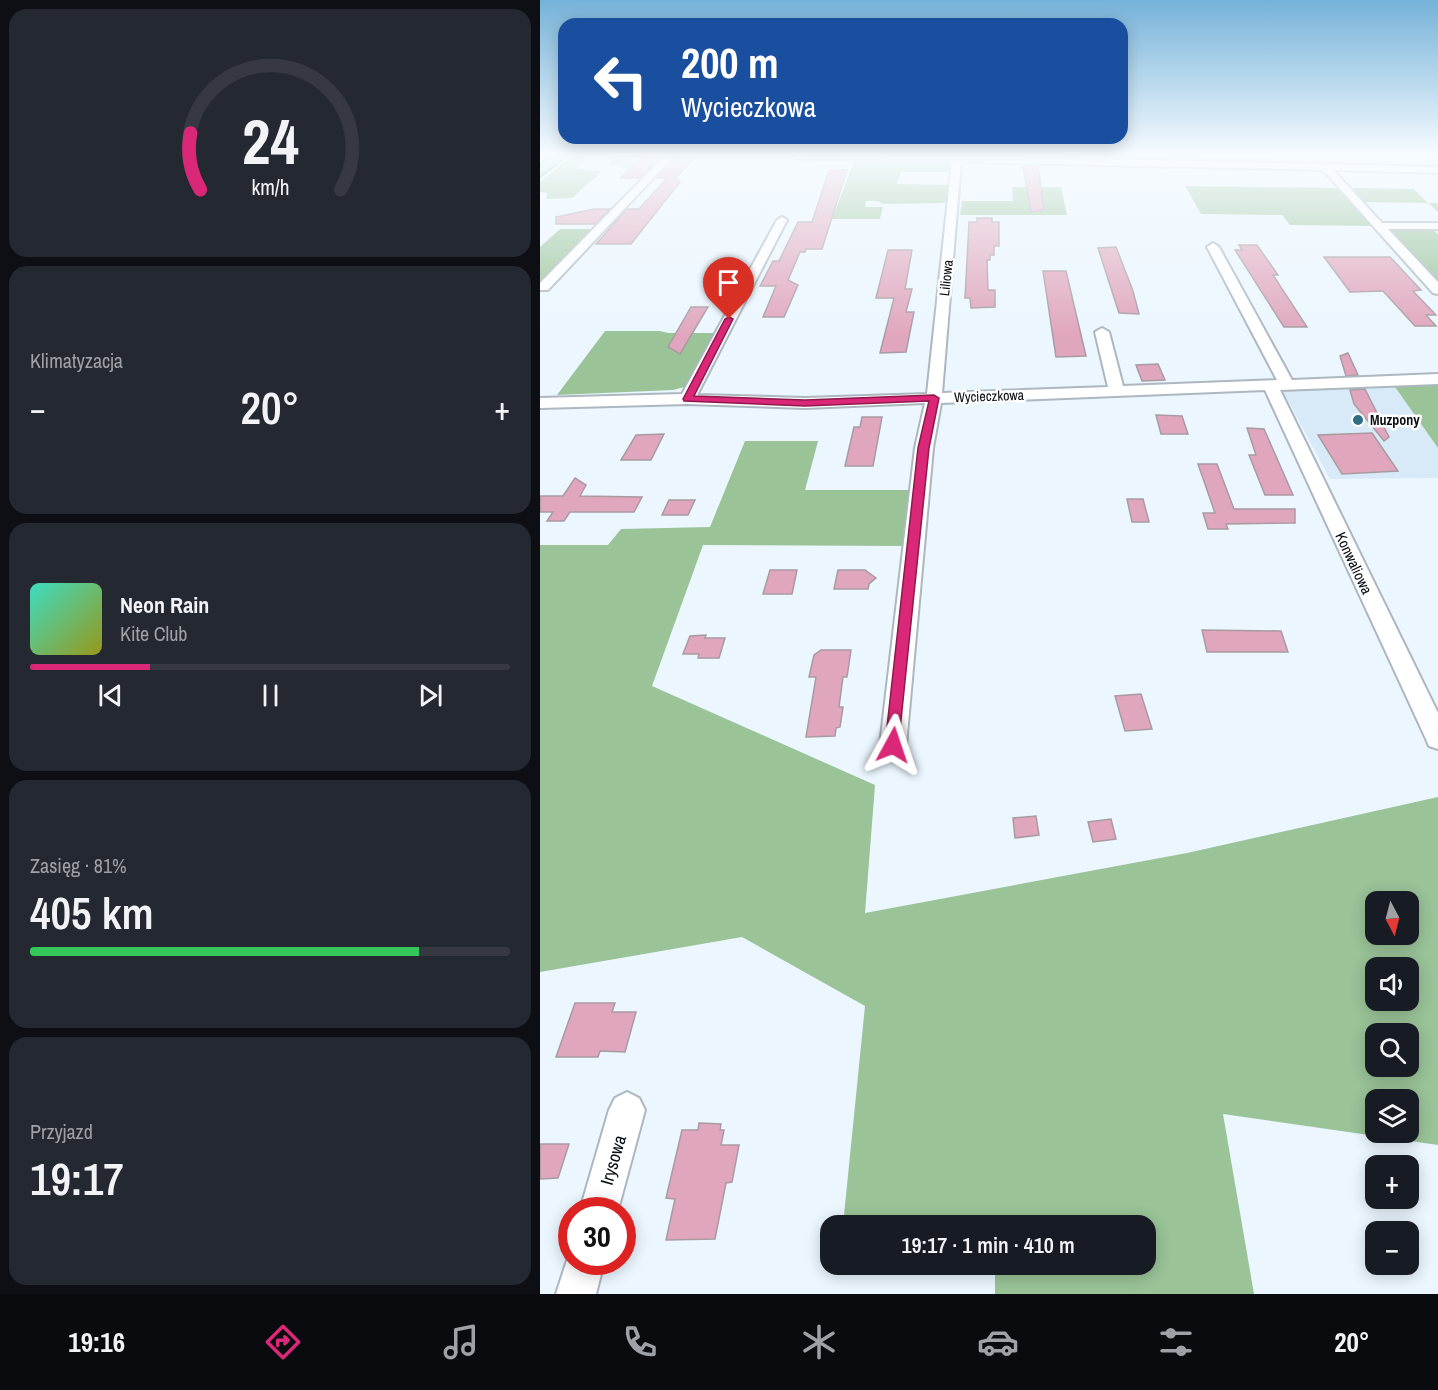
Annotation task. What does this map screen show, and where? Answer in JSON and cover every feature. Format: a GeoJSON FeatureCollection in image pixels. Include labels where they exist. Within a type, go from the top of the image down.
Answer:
{"type":"FeatureCollection","features":[{"type":"Feature","properties":{"kind":"street"},"geometry":{"type":"LineString","coordinates":[[543,287],[612,215]]}},
{"type":"Feature","properties":{"kind":"street","name":"Liliowa"},"geometry":{"type":"LineString","coordinates":[[893,745],[924,448],[934,398],[952,215]]}},
{"type":"Feature","properties":{"kind":"street"},"geometry":{"type":"LineString","coordinates":[[1368,215],[1438,290]]}},
{"type":"Feature","properties":{"kind":"street"},"geometry":{"type":"LineString","coordinates":[[687,399],[782,220]]}},
{"type":"Feature","properties":{"kind":"street"},"geometry":{"type":"LineString","coordinates":[[1378,226],[1438,226]]}},
{"type":"Feature","properties":{"kind":"street","name":"Konwaliowa"},"geometry":{"type":"LineString","coordinates":[[1213,247],[1279,386],[1438,739]]}},
{"type":"Feature","properties":{"kind":"street"},"geometry":{"type":"LineString","coordinates":[[1102,332],[1118,392]]}},
{"type":"Feature","properties":{"kind":"street","name":"Wycieczkowa"},"geometry":{"type":"LineString","coordinates":[[540,403],[687,399],[805,403],[1438,379]]}},
{"type":"Feature","properties":{"kind":"street","name":"Irysowa"},"geometry":{"type":"LineString","coordinates":[[603,1197],[627,1110]]}},
{"type":"Feature","properties":{"kind":"street"},"geometry":{"type":"LineString","coordinates":[[576,1294],[581,1275]]}},
{"type":"Feature","properties":{"kind":"shaded area","name":"Muzpony"},"geometry":{"type":"Polygon","coordinates":[[[1395,386],[1438,448],[1438,478],[1330,479],[1283,391],[1395,386]]]}},
{"type":"Feature","properties":{"kind":"green space"},"geometry":{"type":"Polygon","coordinates":[[[833,215],[881,215],[880,219],[832,219],[833,215]]]}},
{"type":"Feature","properties":{"kind":"green space"},"geometry":{"type":"Polygon","coordinates":[[[1282,215],[1362,215],[1372,226],[1290,225],[1282,215]]]}},
{"type":"Feature","properties":{"kind":"green space"},"geometry":{"type":"Polygon","coordinates":[[[560,229],[595,229],[540,284],[540,247],[560,229]]]}},
{"type":"Feature","properties":{"kind":"green space"},"geometry":{"type":"Polygon","coordinates":[[[1394,229],[1432,229],[1438,234],[1438,282],[1389,232],[1394,229]]]}},
{"type":"Feature","properties":{"kind":"green space"},"geometry":{"type":"Polygon","coordinates":[[[605,331],[716,333],[688,386],[673,390],[557,395],[605,331]]]}},
{"type":"Feature","properties":{"kind":"green space"},"geometry":{"type":"Polygon","coordinates":[[[1438,383],[1438,448],[1393,384],[1438,383]]]}},
{"type":"Feature","properties":{"kind":"green space"},"geometry":{"type":"Polygon","coordinates":[[[745,441],[818,441],[805,490],[910,490],[903,546],[703,545],[652,686],[875,785],[865,913],[1187,853],[1438,797],[1438,1145],[1419,1142],[1419,1089],[1365,1089],[1365,1134],[1223,1114],[1254,1294],[995,1294],[995,1275],[1156,1275],[1156,1215],[844,1215],[865,1006],[742,937],[540,972],[540,545],[608,545],[621,529],[710,527],[745,441]]]}},
{"type":"Feature","properties":{"kind":"building"},"geometry":{"type":"Polygon","coordinates":[[[604,215],[595,224],[556,224],[556,217],[604,215]]]}},
{"type":"Feature","properties":{"kind":"building"},"geometry":{"type":"Polygon","coordinates":[[[621,215],[654,215],[631,244],[596,244],[621,215]]]}},
{"type":"Feature","properties":{"kind":"building"},"geometry":{"type":"Polygon","coordinates":[[[814,215],[833,215],[822,249],[806,249],[805,252],[800,252],[788,280],[798,285],[784,317],[763,317],[776,286],[760,286],[773,261],[779,261],[798,222],[812,222],[814,215]]]}},
{"type":"Feature","properties":{"kind":"building"},"geometry":{"type":"Polygon","coordinates":[[[977,218],[992,218],[992,222],[999,222],[999,246],[994,246],[994,255],[990,255],[990,260],[987,260],[988,290],[995,290],[995,307],[971,308],[970,298],[965,298],[969,222],[977,222],[977,218]]]}},
{"type":"Feature","properties":{"kind":"building"},"geometry":{"type":"Polygon","coordinates":[[[1239,245],[1257,245],[1278,275],[1273,275],[1307,327],[1284,327],[1235,250],[1242,250],[1239,245]]]}},
{"type":"Feature","properties":{"kind":"building"},"geometry":{"type":"Polygon","coordinates":[[[1116,247],[1139,314],[1119,313],[1098,248],[1116,247]]]}},
{"type":"Feature","properties":{"kind":"building"},"geometry":{"type":"Polygon","coordinates":[[[888,250],[912,250],[905,289],[912,289],[906,312],[914,312],[906,352],[880,353],[894,298],[876,298],[888,250]]]}},
{"type":"Feature","properties":{"kind":"building"},"geometry":{"type":"Polygon","coordinates":[[[1324,257],[1390,257],[1421,290],[1413,291],[1436,315],[1426,315],[1436,326],[1415,326],[1383,291],[1350,292],[1324,257]]]}},
{"type":"Feature","properties":{"kind":"building"},"geometry":{"type":"Polygon","coordinates":[[[1043,271],[1066,271],[1086,356],[1056,357],[1043,271]]]}},
{"type":"Feature","properties":{"kind":"building"},"geometry":{"type":"Polygon","coordinates":[[[691,307],[708,307],[680,354],[668,347],[691,307]]]}},
{"type":"Feature","properties":{"kind":"building"},"geometry":{"type":"Polygon","coordinates":[[[1348,353],[1358,375],[1346,376],[1340,356],[1348,353]]]}},
{"type":"Feature","properties":{"kind":"building"},"geometry":{"type":"Polygon","coordinates":[[[1158,364],[1165,380],[1142,381],[1136,365],[1158,364]]]}},
{"type":"Feature","properties":{"kind":"building"},"geometry":{"type":"Polygon","coordinates":[[[1365,389],[1389,437],[1384,441],[1354,404],[1350,390],[1365,389]]]}},
{"type":"Feature","properties":{"kind":"building"},"geometry":{"type":"Polygon","coordinates":[[[1156,415],[1182,416],[1188,434],[1161,434],[1156,415]]]}},
{"type":"Feature","properties":{"kind":"building"},"geometry":{"type":"Polygon","coordinates":[[[862,417],[882,417],[873,466],[845,466],[854,427],[860,427],[862,417]]]}},
{"type":"Feature","properties":{"kind":"building"},"geometry":{"type":"Polygon","coordinates":[[[1247,428],[1264,429],[1293,495],[1265,495],[1249,455],[1256,455],[1247,428]]]}},
{"type":"Feature","properties":{"kind":"building"},"geometry":{"type":"Polygon","coordinates":[[[1372,433],[1398,471],[1342,474],[1318,435],[1372,433]]]}},
{"type":"Feature","properties":{"kind":"building"},"geometry":{"type":"Polygon","coordinates":[[[664,434],[651,460],[621,460],[636,435],[664,434]]]}},
{"type":"Feature","properties":{"kind":"building"},"geometry":{"type":"Polygon","coordinates":[[[1198,464],[1217,464],[1234,509],[1295,509],[1295,523],[1226,524],[1228,529],[1208,529],[1203,513],[1215,513],[1198,464]]]}},
{"type":"Feature","properties":{"kind":"building"},"geometry":{"type":"Polygon","coordinates":[[[575,478],[586,485],[580,496],[642,497],[634,512],[570,512],[564,521],[547,521],[553,512],[540,512],[540,496],[563,496],[575,478]]]}},
{"type":"Feature","properties":{"kind":"building"},"geometry":{"type":"Polygon","coordinates":[[[1127,499],[1143,499],[1149,522],[1132,522],[1127,499]]]}},
{"type":"Feature","properties":{"kind":"building"},"geometry":{"type":"Polygon","coordinates":[[[669,500],[695,500],[688,515],[662,515],[669,500]]]}},
{"type":"Feature","properties":{"kind":"building"},"geometry":{"type":"Polygon","coordinates":[[[770,570],[797,570],[792,594],[763,594],[770,570]]]}},
{"type":"Feature","properties":{"kind":"building"},"geometry":{"type":"Polygon","coordinates":[[[838,570],[865,570],[876,578],[869,584],[868,589],[834,589],[838,570]]]}},
{"type":"Feature","properties":{"kind":"building"},"geometry":{"type":"Polygon","coordinates":[[[1202,630],[1281,631],[1288,652],[1207,652],[1202,630]]]}},
{"type":"Feature","properties":{"kind":"building"},"geometry":{"type":"Polygon","coordinates":[[[706,635],[705,638],[725,638],[719,658],[698,658],[699,654],[683,654],[690,636],[706,635]]]}},
{"type":"Feature","properties":{"kind":"building"},"geometry":{"type":"Polygon","coordinates":[[[821,650],[851,650],[847,677],[843,677],[839,707],[843,707],[840,727],[836,728],[835,736],[806,737],[816,677],[809,677],[814,655],[821,650]]]}},
{"type":"Feature","properties":{"kind":"building"},"geometry":{"type":"Polygon","coordinates":[[[1141,694],[1152,729],[1125,731],[1115,696],[1141,694]]]}},
{"type":"Feature","properties":{"kind":"building"},"geometry":{"type":"Polygon","coordinates":[[[1036,816],[1039,835],[1015,838],[1013,818],[1036,816]]]}},
{"type":"Feature","properties":{"kind":"building"},"geometry":{"type":"Polygon","coordinates":[[[1111,819],[1116,839],[1093,842],[1088,822],[1111,819]]]}},
{"type":"Feature","properties":{"kind":"building"},"geometry":{"type":"Polygon","coordinates":[[[575,1003],[615,1003],[612,1012],[636,1012],[625,1052],[600,1051],[598,1057],[556,1057],[575,1003]]]}},
{"type":"Feature","properties":{"kind":"building"},"geometry":{"type":"Polygon","coordinates":[[[699,1123],[721,1124],[720,1130],[724,1130],[721,1145],[739,1145],[732,1182],[726,1183],[715,1239],[666,1240],[675,1199],[666,1198],[682,1130],[698,1130],[699,1123]]]}},
{"type":"Feature","properties":{"kind":"building"},"geometry":{"type":"Polygon","coordinates":[[[540,1144],[569,1144],[558,1178],[540,1179],[540,1144]]]}},
{"type":"Feature","properties":{"kind":"place","name":"Muzpony"},"geometry":{"type":"Point","coordinates":[1358,420]}},
{"type":"Feature","properties":{"kind":"route"},"geometry":{"type":"LineString","coordinates":[[729,319],[687,399],[805,403],[934,398],[924,448],[904,622],[893,745]]}}]}
